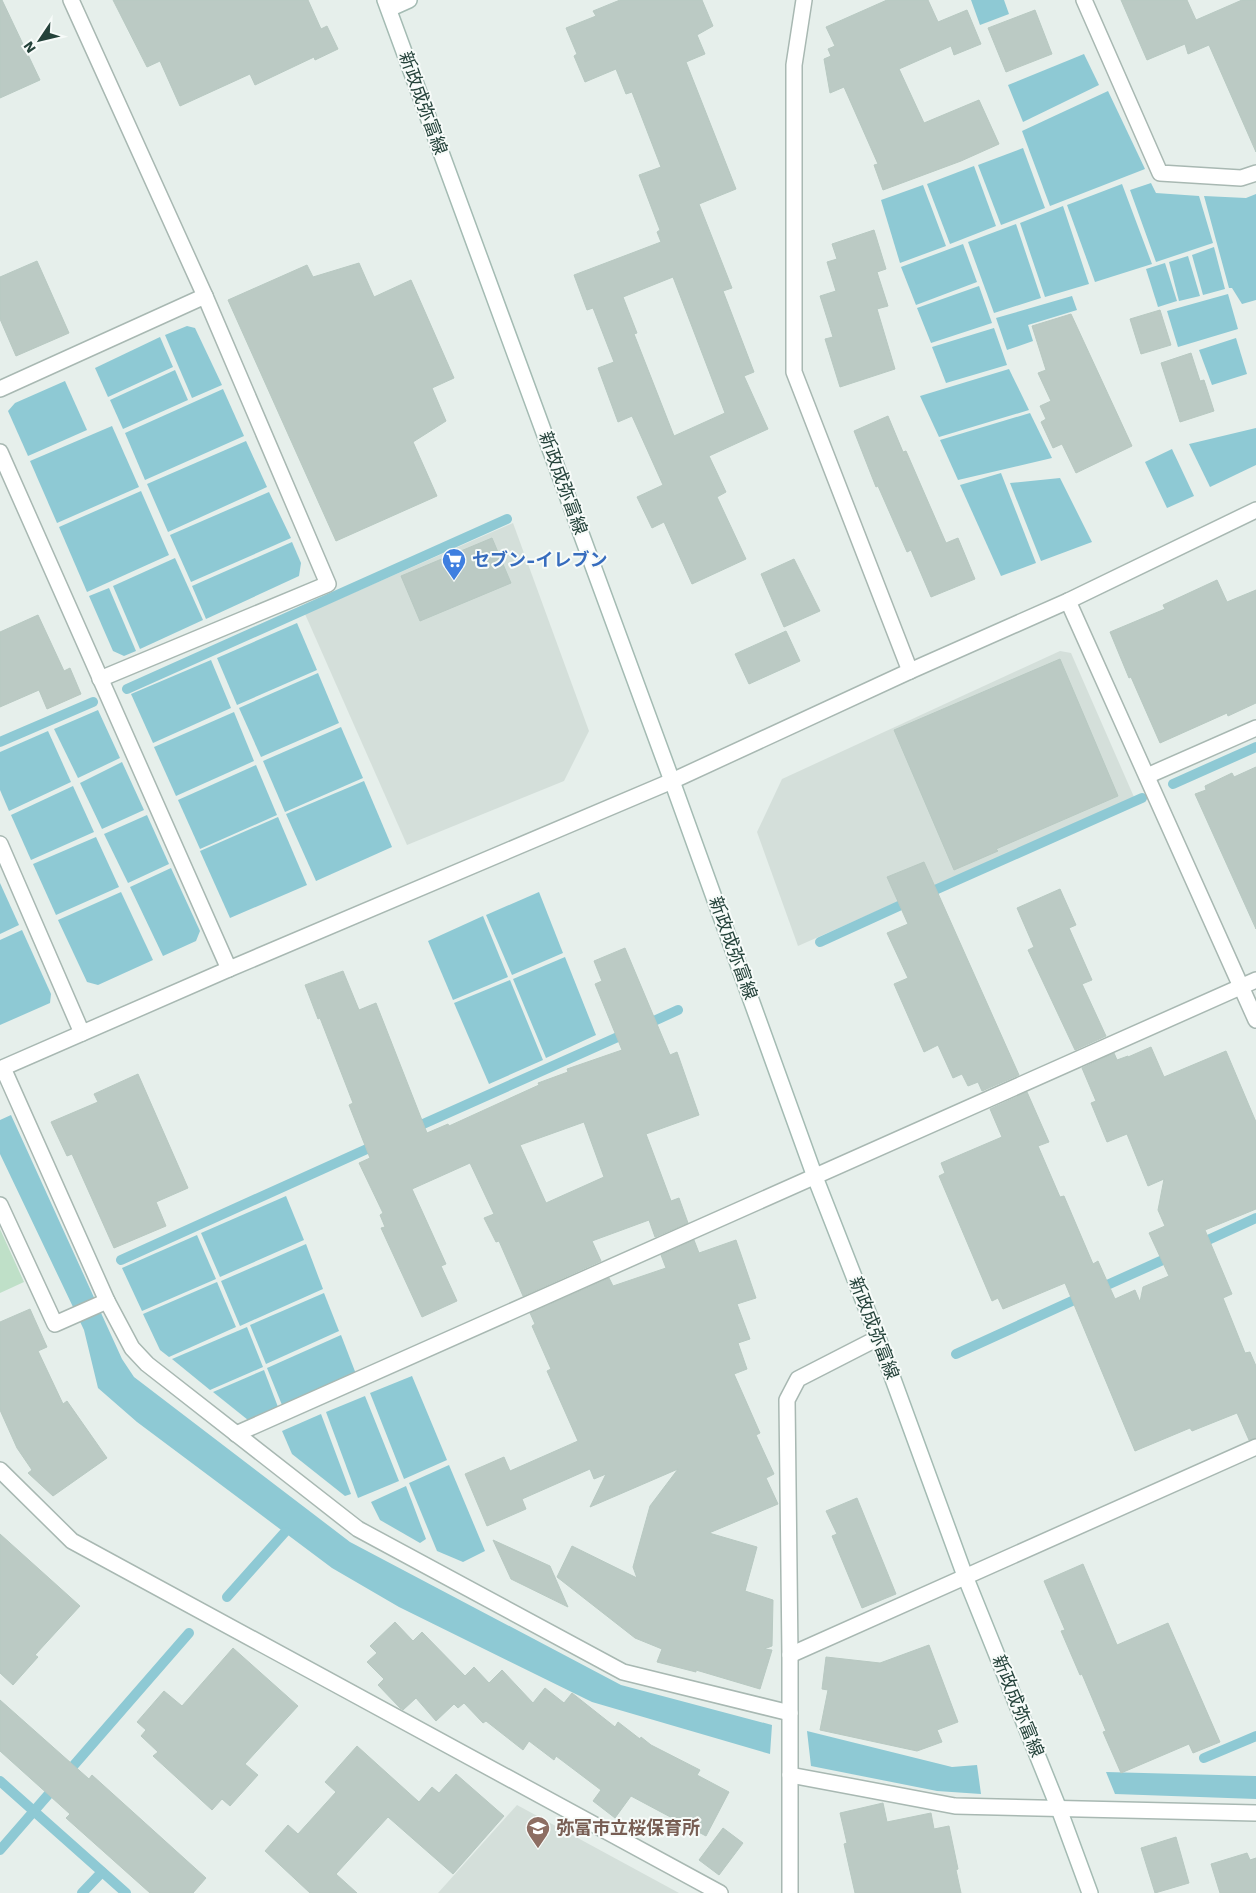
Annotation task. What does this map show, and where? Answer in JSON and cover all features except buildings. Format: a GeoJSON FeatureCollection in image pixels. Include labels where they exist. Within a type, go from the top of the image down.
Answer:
{"type":"FeatureCollection","features":[{"type":"Feature","properties":{"kind":"street"},"geometry":{"type":"LineString","coordinates":[[70,0],[205,296],[328,584],[100,679]]}},
{"type":"Feature","properties":{"kind":"street"},"geometry":{"type":"LineString","coordinates":[[387,4],[410,0]]}},
{"type":"Feature","properties":{"kind":"street"},"geometry":{"type":"LineString","coordinates":[[804,0],[794,65],[794,372],[910,671]]}},
{"type":"Feature","properties":{"kind":"street"},"geometry":{"type":"LineString","coordinates":[[1084,0],[1160,173],[1241,178],[1256,173]]}},
{"type":"Feature","properties":{"kind":"street","name":"新政成弥富線"},"geometry":{"type":"LineString","coordinates":[[387,4],[815,1177],[878,1338],[965,1576],[1059,1809],[1090,1893]]}},
{"type":"Feature","properties":{"kind":"street"},"geometry":{"type":"LineString","coordinates":[[0,389],[205,296]]}},
{"type":"Feature","properties":{"kind":"street"},"geometry":{"type":"LineString","coordinates":[[0,452],[229,969]]}},
{"type":"Feature","properties":{"kind":"street"},"geometry":{"type":"LineString","coordinates":[[790,1713],[623,1672],[358,1529],[147,1364],[132,1348],[107,1300],[2,1068],[229,969],[672,781],[910,671],[1068,601],[1256,510]]}},
{"type":"Feature","properties":{"kind":"street"},"geometry":{"type":"LineString","coordinates":[[1068,601],[1256,1020]]}},
{"type":"Feature","properties":{"kind":"street"},"geometry":{"type":"LineString","coordinates":[[1147,776],[1256,728]]}},
{"type":"Feature","properties":{"kind":"street"},"geometry":{"type":"LineString","coordinates":[[0,844],[82,1033]]}},
{"type":"Feature","properties":{"kind":"street"},"geometry":{"type":"LineString","coordinates":[[236,1434],[1256,980]]}},
{"type":"Feature","properties":{"kind":"street"},"geometry":{"type":"LineString","coordinates":[[0,1205],[55,1324],[107,1300]]}},
{"type":"Feature","properties":{"kind":"street"},"geometry":{"type":"LineString","coordinates":[[790,1893],[787,1400],[798,1379],[878,1338]]}},
{"type":"Feature","properties":{"kind":"street"},"geometry":{"type":"LineString","coordinates":[[790,1655],[1256,1447]]}},
{"type":"Feature","properties":{"kind":"street"},"geometry":{"type":"LineString","coordinates":[[0,1470],[72,1541],[720,1893]]}},
{"type":"Feature","properties":{"kind":"street"},"geometry":{"type":"LineString","coordinates":[[790,1775],[955,1806],[1256,1813]]}},
{"type":"Feature","properties":{"kind":"shaded area"},"geometry":{"type":"Polygon","coordinates":[[[513,523],[589,731],[564,781],[407,845],[305,614],[513,523]]]}},
{"type":"Feature","properties":{"kind":"shaded area"},"geometry":{"type":"Polygon","coordinates":[[[1060,651],[1071,653],[1134,797],[798,946],[757,832],[782,779],[1060,651]]]}},
{"type":"Feature","properties":{"kind":"shaded area","name":"弥富市立桜保育所"},"geometry":{"type":"Polygon","coordinates":[[[517,1805],[679,1893],[438,1893],[517,1805]]]}},
{"type":"Feature","properties":{"kind":"green space"},"geometry":{"type":"Polygon","coordinates":[[[0,1229],[24,1282],[0,1293],[0,1229]]]}},
{"type":"Feature","properties":{"kind":"water"},"geometry":{"type":"Polygon","coordinates":[[[971,0],[1004,0],[1009,14],[980,25],[971,0]]]}},
{"type":"Feature","properties":{"kind":"water"},"geometry":{"type":"Polygon","coordinates":[[[1084,54],[1099,85],[1023,122],[1008,85],[1084,54]]]}},
{"type":"Feature","properties":{"kind":"water"},"geometry":{"type":"Polygon","coordinates":[[[1108,91],[1145,169],[1050,206],[1022,131],[1108,91]]]}},
{"type":"Feature","properties":{"kind":"water"},"geometry":{"type":"Polygon","coordinates":[[[1023,148],[1045,208],[1001,225],[978,165],[1023,148]]]}},
{"type":"Feature","properties":{"kind":"water"},"geometry":{"type":"Polygon","coordinates":[[[974,166],[996,226],[950,244],[927,184],[974,166]]]}},
{"type":"Feature","properties":{"kind":"water"},"geometry":{"type":"Polygon","coordinates":[[[1151,183],[1156,193],[1199,196],[1213,243],[1156,262],[1130,190],[1151,183]]]}},
{"type":"Feature","properties":{"kind":"water"},"geometry":{"type":"Polygon","coordinates":[[[1122,184],[1152,264],[1095,282],[1067,205],[1122,184]]]}},
{"type":"Feature","properties":{"kind":"water"},"geometry":{"type":"Polygon","coordinates":[[[923,185],[946,246],[900,263],[881,200],[923,185]]]}},
{"type":"Feature","properties":{"kind":"water"},"geometry":{"type":"Polygon","coordinates":[[[1256,194],[1256,300],[1242,304],[1232,288],[1229,288],[1204,196],[1246,198],[1256,194]]]}},
{"type":"Feature","properties":{"kind":"water"},"geometry":{"type":"Polygon","coordinates":[[[1063,206],[1089,284],[1045,297],[1020,223],[1063,206]]]}},
{"type":"Feature","properties":{"kind":"water"},"geometry":{"type":"Polygon","coordinates":[[[1016,224],[1041,298],[994,313],[968,242],[1016,224]]]}},
{"type":"Feature","properties":{"kind":"water"},"geometry":{"type":"Polygon","coordinates":[[[963,244],[977,282],[916,305],[901,267],[963,244]]]}},
{"type":"Feature","properties":{"kind":"water"},"geometry":{"type":"Polygon","coordinates":[[[1214,247],[1225,289],[1203,295],[1192,255],[1214,247]]]}},
{"type":"Feature","properties":{"kind":"water"},"geometry":{"type":"Polygon","coordinates":[[[1188,256],[1200,296],[1179,301],[1169,262],[1188,256]]]}},
{"type":"Feature","properties":{"kind":"water"},"geometry":{"type":"Polygon","coordinates":[[[1165,263],[1177,301],[1158,307],[1146,269],[1165,263]]]}},
{"type":"Feature","properties":{"kind":"water"},"geometry":{"type":"Polygon","coordinates":[[[979,286],[992,323],[931,343],[917,308],[979,286]]]}},
{"type":"Feature","properties":{"kind":"water"},"geometry":{"type":"Polygon","coordinates":[[[1228,294],[1238,329],[1178,347],[1167,311],[1228,294]]]}},
{"type":"Feature","properties":{"kind":"water"},"geometry":{"type":"Polygon","coordinates":[[[1072,296],[1077,310],[1028,325],[1033,341],[1007,350],[996,318],[1072,296]]]}},
{"type":"Feature","properties":{"kind":"water"},"geometry":{"type":"Polygon","coordinates":[[[187,326],[195,328],[222,385],[192,398],[165,335],[187,326]]]}},
{"type":"Feature","properties":{"kind":"water"},"geometry":{"type":"Polygon","coordinates":[[[994,328],[1007,365],[946,383],[932,347],[994,328]]]}},
{"type":"Feature","properties":{"kind":"water"},"geometry":{"type":"Polygon","coordinates":[[[160,337],[173,367],[108,397],[95,368],[160,337]]]}},
{"type":"Feature","properties":{"kind":"water"},"geometry":{"type":"Polygon","coordinates":[[[1236,338],[1247,374],[1212,385],[1199,350],[1236,338]]]}},
{"type":"Feature","properties":{"kind":"water"},"geometry":{"type":"Polygon","coordinates":[[[1009,369],[1029,410],[939,437],[920,396],[1009,369]]]}},
{"type":"Feature","properties":{"kind":"water"},"geometry":{"type":"Polygon","coordinates":[[[175,370],[188,400],[123,429],[110,400],[175,370]]]}},
{"type":"Feature","properties":{"kind":"water"},"geometry":{"type":"Polygon","coordinates":[[[65,381],[87,430],[28,456],[8,411],[15,403],[65,381]]]}},
{"type":"Feature","properties":{"kind":"water"},"geometry":{"type":"Polygon","coordinates":[[[223,389],[244,436],[145,480],[125,433],[223,389]]]}},
{"type":"Feature","properties":{"kind":"water"},"geometry":{"type":"Polygon","coordinates":[[[1030,413],[1052,458],[958,480],[940,440],[1030,413]]]}},
{"type":"Feature","properties":{"kind":"water"},"geometry":{"type":"Polygon","coordinates":[[[112,426],[139,487],[57,523],[30,461],[112,426]]]}},
{"type":"Feature","properties":{"kind":"water"},"geometry":{"type":"Polygon","coordinates":[[[1256,428],[1256,465],[1210,487],[1189,444],[1256,428]]]}},
{"type":"Feature","properties":{"kind":"water"},"geometry":{"type":"Polygon","coordinates":[[[246,441],[267,487],[168,532],[147,484],[246,441]]]}},
{"type":"Feature","properties":{"kind":"water"},"geometry":{"type":"Polygon","coordinates":[[[1172,449],[1194,496],[1167,508],[1145,462],[1172,449]]]}},
{"type":"Feature","properties":{"kind":"water"},"geometry":{"type":"Polygon","coordinates":[[[1001,473],[1036,563],[1001,576],[960,485],[1001,473]]]}},
{"type":"Feature","properties":{"kind":"water"},"geometry":{"type":"Polygon","coordinates":[[[1060,478],[1092,542],[1041,561],[1010,483],[1060,478]]]}},
{"type":"Feature","properties":{"kind":"water"},"geometry":{"type":"Polygon","coordinates":[[[141,491],[169,555],[87,592],[59,527],[141,491]]]}},
{"type":"Feature","properties":{"kind":"water"},"geometry":{"type":"Polygon","coordinates":[[[269,492],[291,538],[191,582],[170,535],[269,492]]]}},
{"type":"Feature","properties":{"kind":"water"},"geometry":{"type":"Polygon","coordinates":[[[292,542],[301,563],[299,576],[206,619],[192,586],[292,542]]]}},
{"type":"Feature","properties":{"kind":"water"},"geometry":{"type":"Polygon","coordinates":[[[175,558],[203,620],[140,649],[113,586],[175,558]]]}},
{"type":"Feature","properties":{"kind":"water"},"geometry":{"type":"Polygon","coordinates":[[[109,588],[136,651],[124,656],[113,651],[89,596],[109,588]]]}},
{"type":"Feature","properties":{"kind":"water"},"geometry":{"type":"Polygon","coordinates":[[[297,623],[317,670],[237,705],[217,658],[297,623]]]}},
{"type":"Feature","properties":{"kind":"water"},"geometry":{"type":"Polygon","coordinates":[[[211,660],[231,708],[153,743],[131,694],[211,660]]]}},
{"type":"Feature","properties":{"kind":"water"},"geometry":{"type":"Polygon","coordinates":[[[318,673],[339,723],[261,757],[239,708],[318,673]]]}},
{"type":"Feature","properties":{"kind":"water"},"geometry":{"type":"Polygon","coordinates":[[[98,710],[120,758],[78,778],[54,729],[98,710]]]}},
{"type":"Feature","properties":{"kind":"water"},"geometry":{"type":"Polygon","coordinates":[[[234,712],[254,761],[176,796],[154,747],[234,712]]]}},
{"type":"Feature","properties":{"kind":"water"},"geometry":{"type":"Polygon","coordinates":[[[341,727],[363,778],[285,812],[263,761],[341,727]]]}},
{"type":"Feature","properties":{"kind":"water"},"geometry":{"type":"Polygon","coordinates":[[[48,731],[71,782],[9,811],[0,790],[0,752],[48,731]]]}},
{"type":"Feature","properties":{"kind":"water"},"geometry":{"type":"Polygon","coordinates":[[[122,762],[144,810],[102,829],[80,783],[122,762]]]}},
{"type":"Feature","properties":{"kind":"water"},"geometry":{"type":"Polygon","coordinates":[[[256,765],[277,815],[200,849],[178,800],[256,765]]]}},
{"type":"Feature","properties":{"kind":"water"},"geometry":{"type":"Polygon","coordinates":[[[364,781],[392,847],[316,881],[286,814],[364,781]]]}},
{"type":"Feature","properties":{"kind":"water"},"geometry":{"type":"Polygon","coordinates":[[[73,786],[94,832],[31,860],[11,815],[73,786]]]}},
{"type":"Feature","properties":{"kind":"water"},"geometry":{"type":"Polygon","coordinates":[[[147,815],[169,864],[128,883],[104,834],[147,815]]]}},
{"type":"Feature","properties":{"kind":"water"},"geometry":{"type":"Polygon","coordinates":[[[278,817],[307,885],[230,918],[200,851],[278,817]]]}},
{"type":"Feature","properties":{"kind":"water"},"geometry":{"type":"Polygon","coordinates":[[[96,837],[119,887],[56,915],[33,864],[96,837]]]}},
{"type":"Feature","properties":{"kind":"water"},"geometry":{"type":"Polygon","coordinates":[[[171,868],[200,931],[196,941],[163,956],[130,887],[171,868]]]}},
{"type":"Feature","properties":{"kind":"water"},"geometry":{"type":"Polygon","coordinates":[[[0,883],[19,925],[0,934],[0,883]]]}},
{"type":"Feature","properties":{"kind":"water"},"geometry":{"type":"Polygon","coordinates":[[[121,892],[153,960],[98,985],[87,982],[58,920],[121,892]]]}},
{"type":"Feature","properties":{"kind":"water"},"geometry":{"type":"Polygon","coordinates":[[[539,892],[563,953],[512,975],[486,915],[539,892]]]}},
{"type":"Feature","properties":{"kind":"water"},"geometry":{"type":"Polygon","coordinates":[[[483,916],[508,977],[453,1000],[428,941],[483,916]]]}},
{"type":"Feature","properties":{"kind":"water"},"geometry":{"type":"Polygon","coordinates":[[[22,930],[51,994],[50,1003],[0,1025],[0,940],[22,930]]]}},
{"type":"Feature","properties":{"kind":"water"},"geometry":{"type":"Polygon","coordinates":[[[565,957],[596,1035],[546,1058],[513,979],[565,957]]]}},
{"type":"Feature","properties":{"kind":"water"},"geometry":{"type":"Polygon","coordinates":[[[510,980],[543,1060],[489,1084],[454,1003],[510,980]]]}},
{"type":"Feature","properties":{"kind":"water"},"geometry":{"type":"Polygon","coordinates":[[[11,1115],[122,1359],[134,1377],[350,1542],[621,1685],[772,1725],[770,1754],[592,1702],[399,1607],[332,1568],[137,1422],[98,1388],[84,1330],[0,1154],[0,1120],[11,1115]]]}},
{"type":"Feature","properties":{"kind":"water"},"geometry":{"type":"Polygon","coordinates":[[[286,1196],[304,1240],[220,1277],[201,1233],[286,1196]]]}},
{"type":"Feature","properties":{"kind":"water"},"geometry":{"type":"Polygon","coordinates":[[[197,1235],[216,1279],[142,1311],[122,1268],[197,1235]]]}},
{"type":"Feature","properties":{"kind":"water"},"geometry":{"type":"Polygon","coordinates":[[[306,1244],[323,1289],[240,1326],[221,1281],[306,1244]]]}},
{"type":"Feature","properties":{"kind":"water"},"geometry":{"type":"Polygon","coordinates":[[[217,1282],[236,1327],[169,1357],[160,1350],[143,1314],[217,1282]]]}},
{"type":"Feature","properties":{"kind":"water"},"geometry":{"type":"Polygon","coordinates":[[[324,1293],[339,1331],[266,1364],[250,1325],[324,1293]]]}},
{"type":"Feature","properties":{"kind":"water"},"geometry":{"type":"Polygon","coordinates":[[[247,1327],[263,1367],[210,1390],[172,1359],[247,1327]]]}},
{"type":"Feature","properties":{"kind":"water"},"geometry":{"type":"Polygon","coordinates":[[[341,1335],[356,1374],[282,1405],[267,1368],[341,1335]]]}},
{"type":"Feature","properties":{"kind":"water"},"geometry":{"type":"Polygon","coordinates":[[[264,1370],[278,1407],[248,1420],[213,1392],[264,1370]]]}},
{"type":"Feature","properties":{"kind":"water"},"geometry":{"type":"Polygon","coordinates":[[[412,1376],[447,1460],[404,1479],[370,1393],[412,1376]]]}},
{"type":"Feature","properties":{"kind":"water"},"geometry":{"type":"Polygon","coordinates":[[[365,1396],[399,1481],[358,1498],[326,1412],[365,1396]]]}},
{"type":"Feature","properties":{"kind":"water"},"geometry":{"type":"Polygon","coordinates":[[[321,1414],[351,1494],[345,1496],[292,1454],[282,1431],[321,1414]]]}},
{"type":"Feature","properties":{"kind":"water"},"geometry":{"type":"Polygon","coordinates":[[[449,1465],[485,1551],[463,1562],[437,1551],[409,1483],[449,1465]]]}},
{"type":"Feature","properties":{"kind":"water"},"geometry":{"type":"Polygon","coordinates":[[[406,1486],[426,1539],[420,1543],[380,1520],[371,1502],[406,1486]]]}},
{"type":"Feature","properties":{"kind":"water"},"geometry":{"type":"Polygon","coordinates":[[[807,1731],[952,1767],[977,1765],[981,1794],[937,1791],[811,1766],[807,1731]]]}},
{"type":"Feature","properties":{"kind":"water"},"geometry":{"type":"Polygon","coordinates":[[[1106,1772],[1256,1776],[1256,1799],[1115,1794],[1106,1772]]]}},
{"type":"Feature","properties":{"kind":"waterway"},"geometry":{"type":"LineString","coordinates":[[127,689],[507,519]]}},
{"type":"Feature","properties":{"kind":"waterway"},"geometry":{"type":"LineString","coordinates":[[0,742],[93,702]]}},
{"type":"Feature","properties":{"kind":"waterway"},"geometry":{"type":"LineString","coordinates":[[1173,784],[1256,747]]}},
{"type":"Feature","properties":{"kind":"waterway"},"geometry":{"type":"LineString","coordinates":[[926,894],[1142,798]]}},
{"type":"Feature","properties":{"kind":"waterway"},"geometry":{"type":"LineString","coordinates":[[820,942],[912,900]]}},
{"type":"Feature","properties":{"kind":"waterway"},"geometry":{"type":"LineString","coordinates":[[643,1026],[678,1010]]}},
{"type":"Feature","properties":{"kind":"waterway"},"geometry":{"type":"LineString","coordinates":[[412,1129],[629,1032]]}},
{"type":"Feature","properties":{"kind":"waterway"},"geometry":{"type":"LineString","coordinates":[[121,1260],[378,1144]]}},
{"type":"Feature","properties":{"kind":"waterway"},"geometry":{"type":"LineString","coordinates":[[1197,1245],[1256,1218]]}},
{"type":"Feature","properties":{"kind":"waterway"},"geometry":{"type":"LineString","coordinates":[[1096,1290],[1174,1255]]}},
{"type":"Feature","properties":{"kind":"waterway"},"geometry":{"type":"LineString","coordinates":[[956,1354],[1083,1296]]}},
{"type":"Feature","properties":{"kind":"waterway"},"geometry":{"type":"LineString","coordinates":[[227,1597],[285,1532]]}},
{"type":"Feature","properties":{"kind":"waterway"},"geometry":{"type":"LineString","coordinates":[[0,1850],[189,1633]]}},
{"type":"Feature","properties":{"kind":"waterway"},"geometry":{"type":"LineString","coordinates":[[1204,1758],[1256,1736]]}},
{"type":"Feature","properties":{"kind":"waterway"},"geometry":{"type":"LineString","coordinates":[[0,1781],[126,1893]]}},
{"type":"Feature","properties":{"kind":"waterway"},"geometry":{"type":"LineString","coordinates":[[82,1893],[102,1872]]}},
{"type":"Feature","properties":{"kind":"place","name":"セブン-イレブン"},"geometry":{"type":"Point","coordinates":[454,581]}},
{"type":"Feature","properties":{"kind":"place","name":"弥富市立桜保育所"},"geometry":{"type":"Point","coordinates":[538,1849]}}]}
